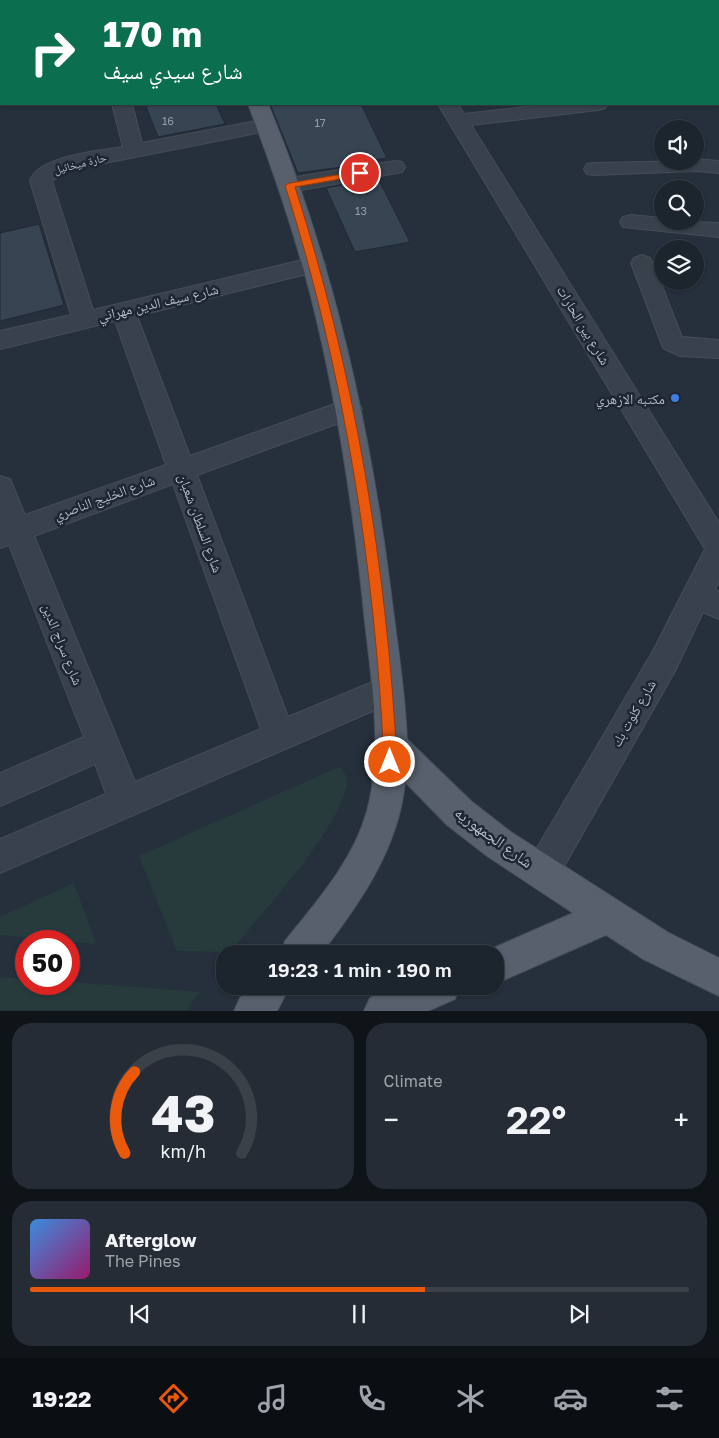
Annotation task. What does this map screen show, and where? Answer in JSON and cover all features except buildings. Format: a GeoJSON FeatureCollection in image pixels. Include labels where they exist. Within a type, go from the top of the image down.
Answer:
{"type":"FeatureCollection","features":[{"type":"Feature","properties":{"kind":"main road"},"geometry":{"type":"LineString","coordinates":[[263,114],[290,185],[315,265],[349,409],[367,516],[387,690],[391,746],[390,778],[384,810],[374,841],[359,872],[339,902],[305,945]]}},
{"type":"Feature","properties":{"kind":"main road","name":"شارع الجمهوريه"},"geometry":{"type":"LineString","coordinates":[[391,746],[459,813],[499,844],[607,916],[656,946],[719,978]]}},
{"type":"Feature","properties":{"kind":"main road"},"geometry":{"type":"LineString","coordinates":[[504,962],[607,916]]}},
{"type":"Feature","properties":{"kind":"main road"},"geometry":{"type":"LineString","coordinates":[[253,1010],[265,995]]}},
{"type":"Feature","properties":{"kind":"main road"},"geometry":{"type":"LineString","coordinates":[[383,1010],[420,995]]}},
{"type":"Feature","properties":{"kind":"street"},"geometry":{"type":"LineString","coordinates":[[122,105],[134,151]]}},
{"type":"Feature","properties":{"kind":"street"},"geometry":{"type":"LineString","coordinates":[[453,112],[576,105]]}},
{"type":"Feature","properties":{"kind":"street","name":"شارع بين الحارات"},"geometry":{"type":"LineString","coordinates":[[453,112],[719,547]]}},
{"type":"Feature","properties":{"kind":"street","name":"حارة ميخائيل"},"geometry":{"type":"LineString","coordinates":[[84,320],[41,181],[42,176],[67,164],[134,151],[263,114]]}},
{"type":"Feature","properties":{"kind":"street"},"geometry":{"type":"LineString","coordinates":[[594,168],[696,165],[719,167]]}},
{"type":"Feature","properties":{"kind":"street"},"geometry":{"type":"LineString","coordinates":[[290,185],[395,168]]}},
{"type":"Feature","properties":{"kind":"street"},"geometry":{"type":"LineString","coordinates":[[631,222],[719,230]]}},
{"type":"Feature","properties":{"kind":"street"},"geometry":{"type":"LineString","coordinates":[[642,263],[672,342],[680,347],[719,349]]}},
{"type":"Feature","properties":{"kind":"street","name":"شارع سيف الدين مهراني"},"geometry":{"type":"LineString","coordinates":[[0,340],[315,265]]}},
{"type":"Feature","properties":{"kind":"street","name":"شارع السلطان شعبان"},"geometry":{"type":"LineString","coordinates":[[123,310],[279,735]]}},
{"type":"Feature","properties":{"kind":"street","name":"شارع الخليج الناصري"},"geometry":{"type":"LineString","coordinates":[[8,533],[349,409]]}},
{"type":"Feature","properties":{"kind":"street","name":"شارع سراج الدين"},"geometry":{"type":"LineString","coordinates":[[0,487],[8,533],[103,744],[126,801]]}},
{"type":"Feature","properties":{"kind":"street","name":"شارع كلوت بك"},"geometry":{"type":"LineString","coordinates":[[542,872],[664,661],[708,600],[719,552]]}},
{"type":"Feature","properties":{"kind":"street"},"geometry":{"type":"LineString","coordinates":[[0,856],[387,690]]}},
{"type":"Feature","properties":{"kind":"street"},"geometry":{"type":"LineString","coordinates":[[0,790],[103,744]]}},
{"type":"Feature","properties":{"kind":"green space"},"geometry":{"type":"Polygon","coordinates":[[[339,767],[345,774],[347,783],[341,802],[330,823],[298,871],[236,945],[216,945],[216,952],[177,951],[139,856],[339,767]]]}},
{"type":"Feature","properties":{"kind":"green space"},"geometry":{"type":"Polygon","coordinates":[[[74,883],[96,944],[80,942],[80,930],[15,930],[15,936],[0,935],[0,917],[74,883]]]}},
{"type":"Feature","properties":{"kind":"green space"},"geometry":{"type":"Polygon","coordinates":[[[0,977],[15,978],[15,995],[80,995],[80,983],[200,992],[186,1010],[0,1010],[0,977]]]}},
{"type":"Feature","properties":{"kind":"place","name":"مكتبه الازهري"},"geometry":{"type":"Point","coordinates":[675,398]}},
{"type":"Feature","properties":{"kind":"route"},"geometry":{"type":"LineString","coordinates":[[360,173],[290,185],[315,265],[349,409],[376,587],[387,690],[391,746],[390,762]]}}]}
